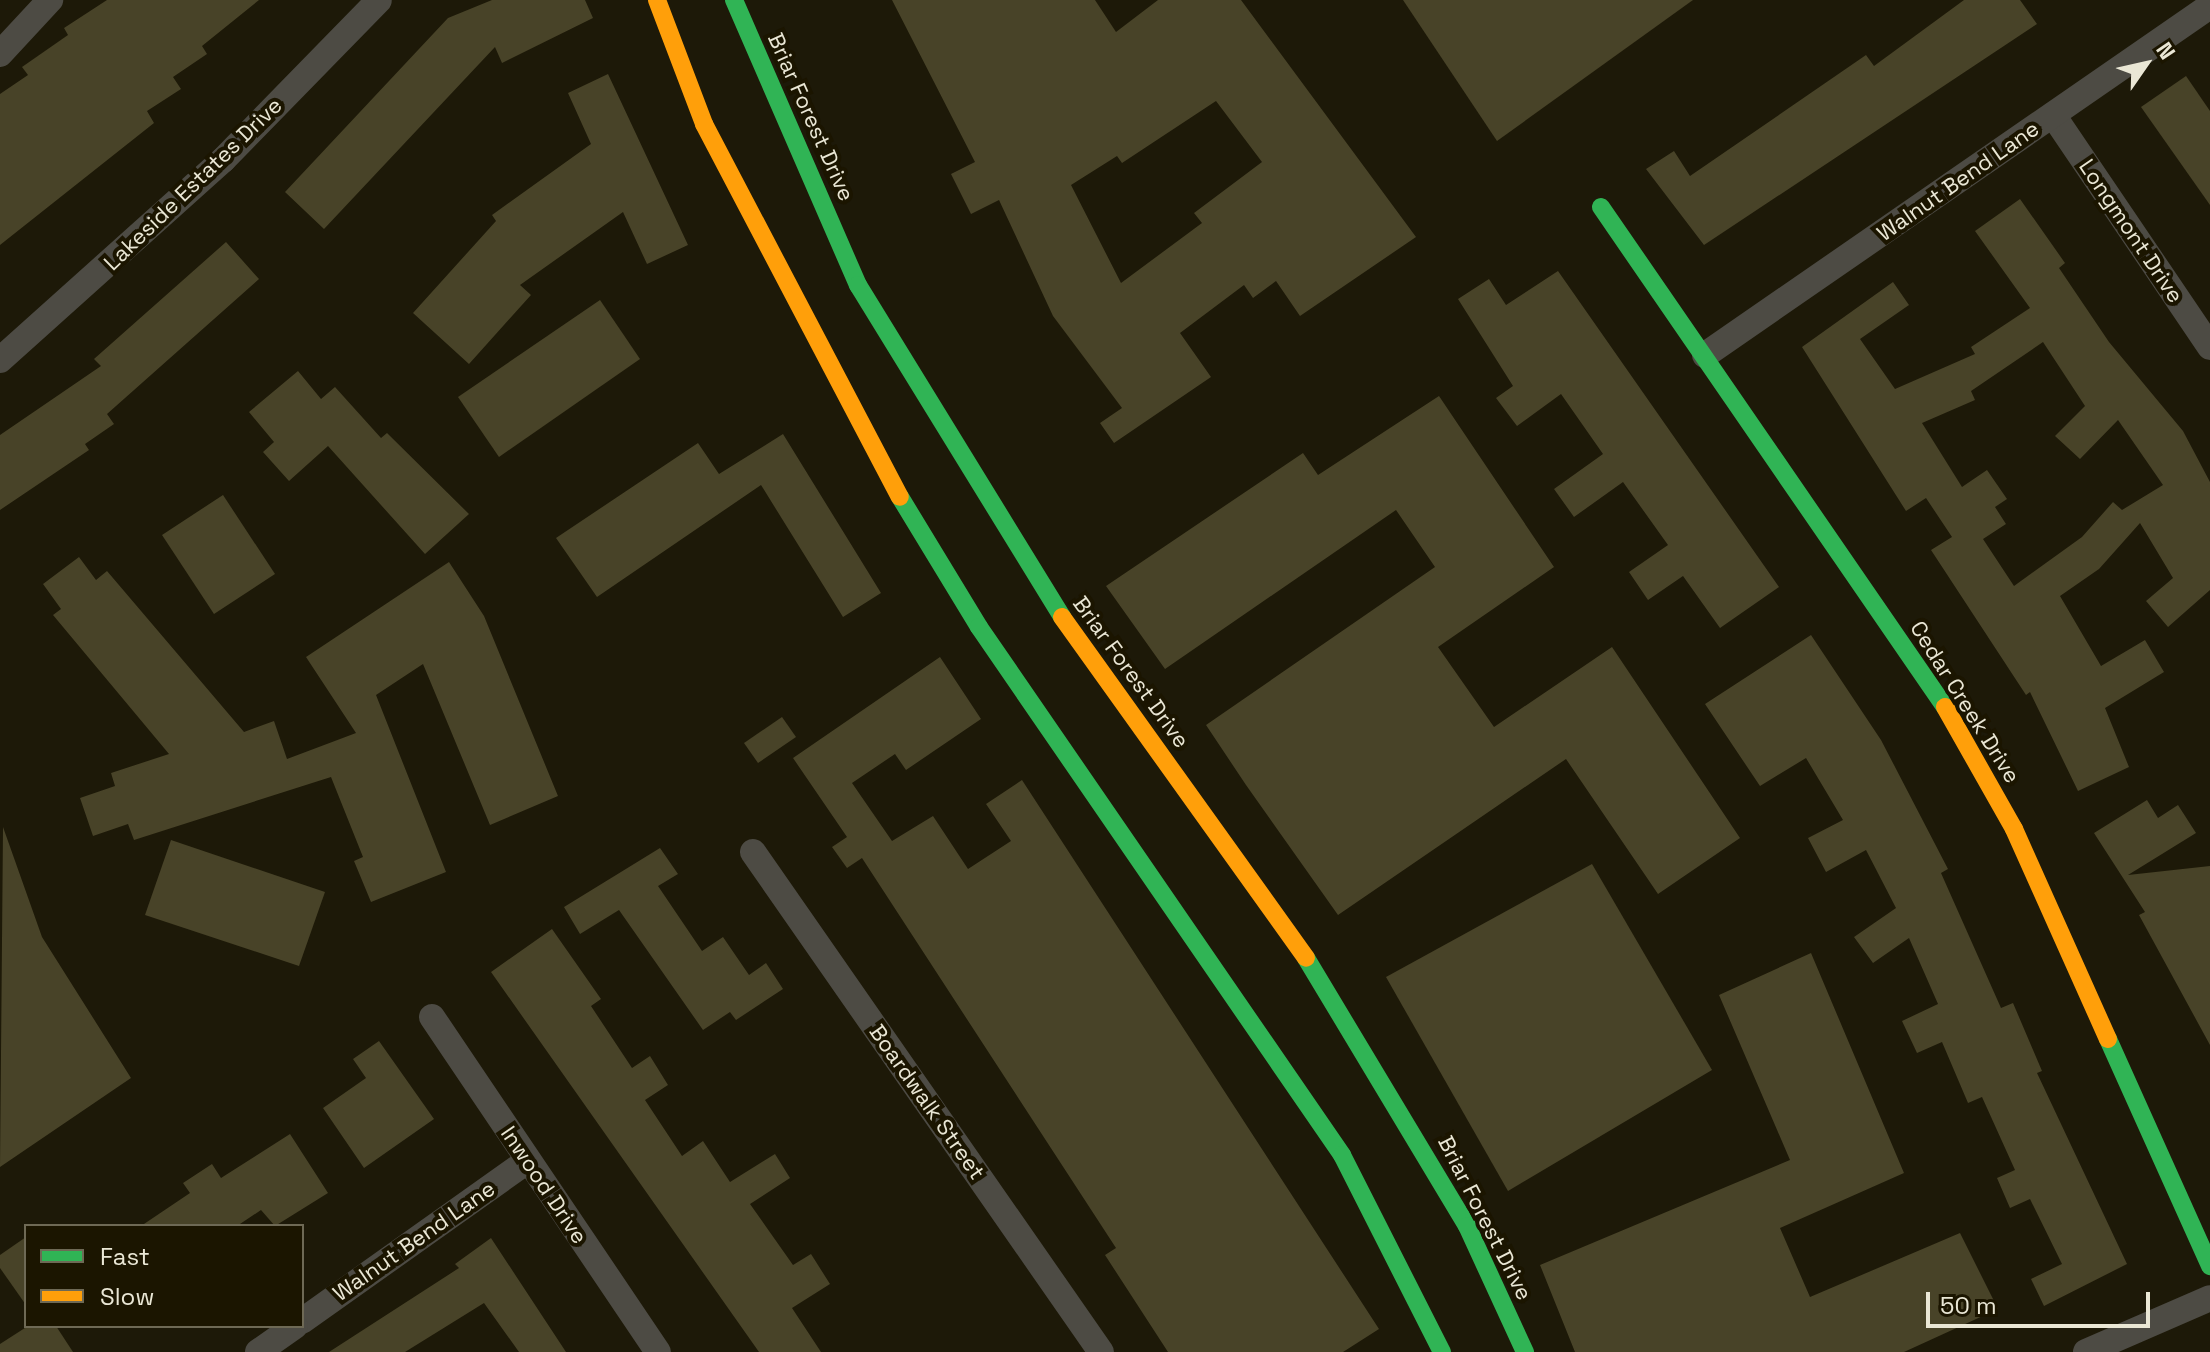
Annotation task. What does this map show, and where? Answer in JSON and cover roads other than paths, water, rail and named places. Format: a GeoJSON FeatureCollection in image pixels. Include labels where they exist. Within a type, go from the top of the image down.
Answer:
{"type":"FeatureCollection","features":[{"type":"Feature","properties":{"kind":"main road"},"geometry":{"type":"LineString","coordinates":[[657,0],[704,124],[864,438],[979,627],[1342,1155],[1442,1352]]}},
{"type":"Feature","properties":{"kind":"main road","name":"Briar Forest Drive"},"geometry":{"type":"LineString","coordinates":[[734,0],[858,285],[1052,604],[1327,987],[1467,1226],[1525,1352]]}},
{"type":"Feature","properties":{"kind":"main road","name":"Cedar Creek Drive"},"geometry":{"type":"LineString","coordinates":[[1601,207],[1944,705],[2014,829],[2210,1266]]}},
{"type":"Feature","properties":{"kind":"street"},"geometry":{"type":"LineString","coordinates":[[0,54],[50,0]]}},
{"type":"Feature","properties":{"kind":"street","name":"Lakeside Estates Drive"},"geometry":{"type":"LineString","coordinates":[[0,360],[223,160],[379,0]]}},
{"type":"Feature","properties":{"kind":"street","name":"Walnut Bend Lane"},"geometry":{"type":"LineString","coordinates":[[1705,355],[2210,6]]}},
{"type":"Feature","properties":{"kind":"street","name":"Longmont Drive"},"geometry":{"type":"LineString","coordinates":[[2053,115],[2210,347]]}},
{"type":"Feature","properties":{"kind":"street","name":"Boardwalk Street"},"geometry":{"type":"LineString","coordinates":[[753,852],[1101,1352]]}},
{"type":"Feature","properties":{"kind":"street","name":"Inwood Drive"},"geometry":{"type":"LineString","coordinates":[[432,1017],[658,1352]]}},
{"type":"Feature","properties":{"kind":"street","name":"Walnut Bend Lane"},"geometry":{"type":"LineString","coordinates":[[304,1320],[527,1161]]}},
{"type":"Feature","properties":{"kind":"street"},"geometry":{"type":"LineString","coordinates":[[2086,1352],[2210,1298]]}},
{"type":"Feature","properties":{"kind":"street"},"geometry":{"type":"LineString","coordinates":[[258,1352],[292,1328]]}}]}
